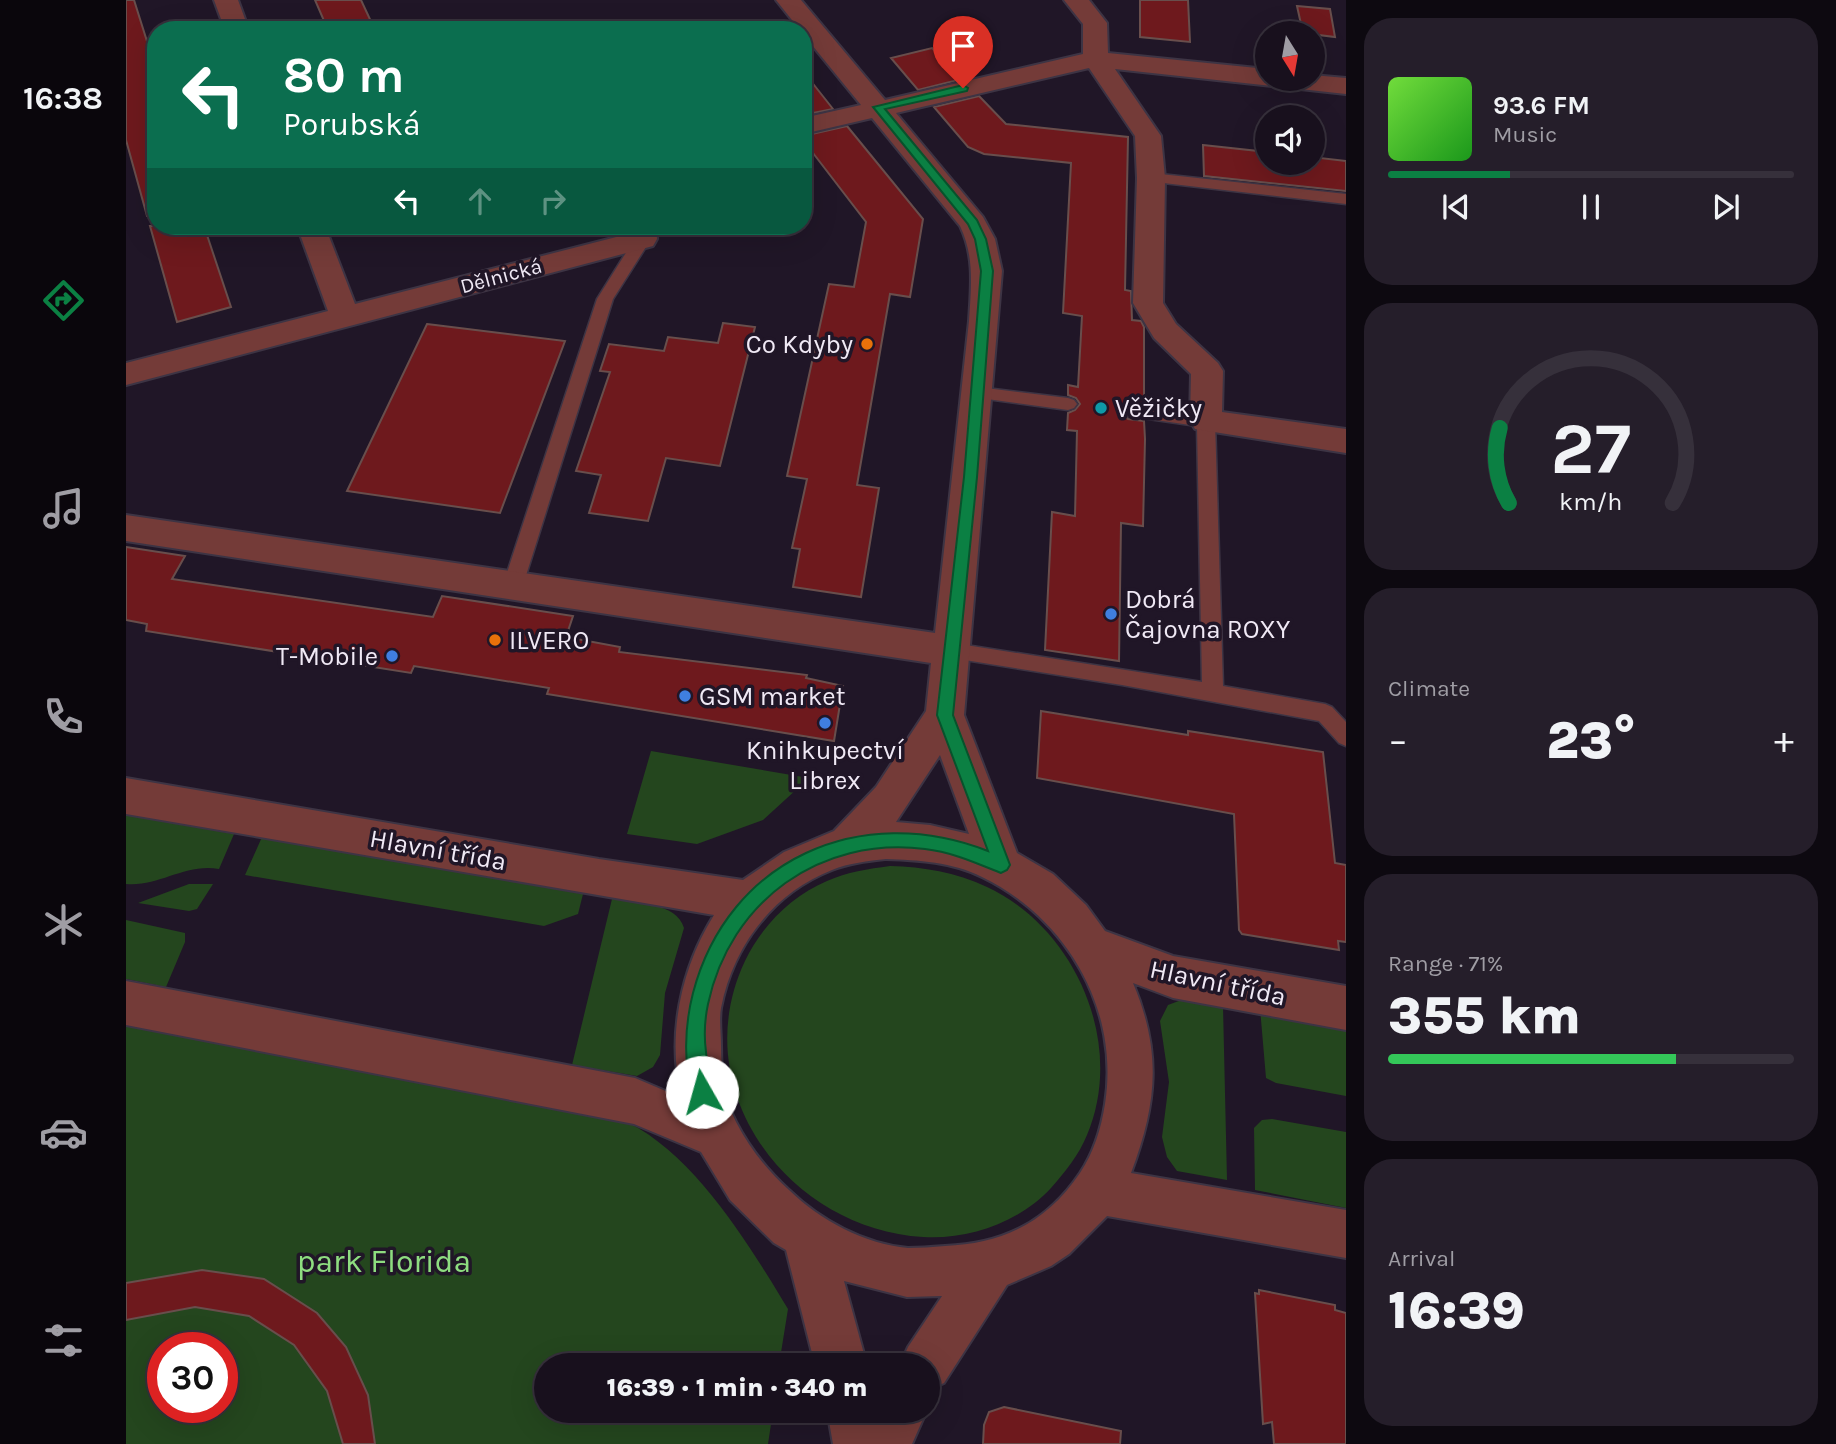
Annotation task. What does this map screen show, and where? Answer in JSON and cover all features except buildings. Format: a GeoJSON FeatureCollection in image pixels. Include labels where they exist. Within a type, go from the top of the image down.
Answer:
{"type":"FeatureCollection","features":[{"type":"Feature","properties":{"kind":"street"},"geometry":{"type":"LineString","coordinates":[[226,0],[234,21]]}},
{"type":"Feature","properties":{"kind":"street"},"geometry":{"type":"LineString","coordinates":[[788,0],[806,21]]}},
{"type":"Feature","properties":{"kind":"street"},"geometry":{"type":"LineString","coordinates":[[1076,0],[1098,12],[1096,59],[1148,136],[1151,178],[1147,303],[1165,331],[1206,371],[1206,421],[1346,441]]}},
{"type":"Feature","properties":{"kind":"street"},"geometry":{"type":"LineString","coordinates":[[812,29],[973,223],[981,239],[987,271],[978,393],[945,715],[890,800],[848,845]]}},
{"type":"Feature","properties":{"kind":"street"},"geometry":{"type":"LineString","coordinates":[[812,124],[1096,59],[1255,76]]}},
{"type":"Feature","properties":{"kind":"street"},"geometry":{"type":"LineString","coordinates":[[1325,84],[1346,86]]}},
{"type":"Feature","properties":{"kind":"street"},"geometry":{"type":"LineString","coordinates":[[314,235],[345,316]]}},
{"type":"Feature","properties":{"kind":"street","name":"Dělnická"},"geometry":{"type":"LineString","coordinates":[[126,374],[632,235]]}},
{"type":"Feature","properties":{"kind":"street"},"geometry":{"type":"LineString","coordinates":[[126,528],[953,651]]}},
{"type":"Feature","properties":{"kind":"street"},"geometry":{"type":"LineString","coordinates":[[945,715],[1001,865]]}},
{"type":"Feature","properties":{"kind":"street","name":"Hlavní třída"},"geometry":{"type":"LineString","coordinates":[[126,796],[598,878],[750,901]]}},
{"type":"Feature","properties":{"kind":"street"},"geometry":{"type":"LineString","coordinates":[[886,840],[925,841],[964,850],[1001,865],[1036,886],[1056,904],[1093,947],[1114,984],[1124,1014],[1133,1067],[1130,1110],[1118,1152],[1098,1191],[1069,1224],[1032,1250],[990,1267],[945,1275],[898,1273],[851,1261],[808,1240],[770,1210],[739,1175],[716,1135],[702,1092],[696,1049],[698,1007],[709,967],[726,932],[750,901],[779,876],[812,858],[848,845],[886,840]]}},
{"type":"Feature","properties":{"kind":"street","name":"Hlavní třída"},"geometry":{"type":"LineString","coordinates":[[1093,947],[1173,978],[1346,1008]]}},
{"type":"Feature","properties":{"kind":"street"},"geometry":{"type":"LineString","coordinates":[[126,1003],[635,1101],[716,1135]]}},
{"type":"Feature","properties":{"kind":"street"},"geometry":{"type":"LineString","coordinates":[[1098,1191],[1346,1234]]}},
{"type":"Feature","properties":{"kind":"street"},"geometry":{"type":"LineString","coordinates":[[808,1240],[838,1353]]}},
{"type":"Feature","properties":{"kind":"street"},"geometry":{"type":"LineString","coordinates":[[934,1353],[990,1267]]}},
{"type":"Feature","properties":{"kind":"street"},"geometry":{"type":"LineString","coordinates":[[856,1423],[860,1444]]}},
{"type":"Feature","properties":{"kind":"street"},"geometry":{"type":"LineString","coordinates":[[884,1444],[894,1423]]}},
{"type":"Feature","properties":{"kind":"lane"},"geometry":{"type":"LineString","coordinates":[[1151,178],[1346,199]]}},
{"type":"Feature","properties":{"kind":"lane"},"geometry":{"type":"LineString","coordinates":[[513,585],[605,299],[641,235]]}},
{"type":"Feature","properties":{"kind":"lane"},"geometry":{"type":"LineString","coordinates":[[978,393],[1068,404]]}},
{"type":"Feature","properties":{"kind":"lane"},"geometry":{"type":"LineString","coordinates":[[1134,412],[1206,421],[1213,693]]}},
{"type":"Feature","properties":{"kind":"lane"},"geometry":{"type":"LineString","coordinates":[[953,651],[1325,713],[1346,737]]}},
{"type":"Feature","properties":{"kind":"green space"},"geometry":{"type":"Polygon","coordinates":[[[651,751],[809,778],[763,820],[697,844],[627,834],[651,751]]]}},
{"type":"Feature","properties":{"kind":"green space"},"geometry":{"type":"Polygon","coordinates":[[[126,815],[234,834],[219,869],[195,869],[150,882],[126,884],[126,815]]]}},
{"type":"Feature","properties":{"kind":"green space"},"geometry":{"type":"Polygon","coordinates":[[[262,837],[583,894],[578,914],[544,926],[245,875],[262,837]]]}},
{"type":"Feature","properties":{"kind":"green space"},"geometry":{"type":"Polygon","coordinates":[[[890,866],[951,874],[987,887],[1018,906],[1045,930],[1068,959],[1085,992],[1096,1027],[1100,1063],[1098,1100],[1080,1149],[1061,1176],[1038,1200],[1009,1219],[975,1232],[923,1237],[874,1228],[830,1209],[792,1180],[761,1144],[739,1103],[728,1057],[730,1010],[745,961],[768,925],[789,904],[814,887],[850,873],[890,866]]]}},
{"type":"Feature","properties":{"kind":"green space"},"geometry":{"type":"Polygon","coordinates":[[[189,884],[213,884],[197,909],[189,911],[138,903],[189,884]]]}},
{"type":"Feature","properties":{"kind":"green space"},"geometry":{"type":"Polygon","coordinates":[[[612,899],[664,908],[680,919],[684,928],[665,993],[660,1055],[653,1067],[637,1076],[572,1065],[612,899]]]}},
{"type":"Feature","properties":{"kind":"green space"},"geometry":{"type":"Polygon","coordinates":[[[126,920],[185,933],[185,942],[166,987],[126,979],[126,920]]]}},
{"type":"Feature","properties":{"kind":"green space"},"geometry":{"type":"Polygon","coordinates":[[[1184,999],[1223,1006],[1227,1180],[1177,1171],[1167,1157],[1162,1137],[1169,1082],[1160,1021],[1168,1005],[1184,999]]]}},
{"type":"Feature","properties":{"kind":"green space"},"geometry":{"type":"Polygon","coordinates":[[[1260,1008],[1346,1024],[1346,1096],[1276,1083],[1266,1078],[1260,1008]]]}},
{"type":"Feature","properties":{"kind":"green space","name":"park Florida"},"geometry":{"type":"Polygon","coordinates":[[[126,1025],[629,1123],[654,1138],[699,1180],[719,1205],[757,1258],[788,1309],[781,1353],[534,1353],[534,1423],[771,1423],[768,1444],[126,1444],[126,1025]]]}},
{"type":"Feature","properties":{"kind":"green space"},"geometry":{"type":"Polygon","coordinates":[[[1272,1119],[1346,1132],[1346,1208],[1255,1190],[1254,1128],[1262,1120],[1272,1119]]]}},
{"type":"Feature","properties":{"kind":"place","name":"Co Kdyby"},"geometry":{"type":"Point","coordinates":[867,344]}},
{"type":"Feature","properties":{"kind":"place","name":"Věžičky"},"geometry":{"type":"Point","coordinates":[1101,408]}},
{"type":"Feature","properties":{"kind":"place","name":"Dobrá Čajovna ROXY"},"geometry":{"type":"Point","coordinates":[1111,614]}},
{"type":"Feature","properties":{"kind":"place","name":"ILVERO"},"geometry":{"type":"Point","coordinates":[495,640]}},
{"type":"Feature","properties":{"kind":"place","name":"T-Mobile"},"geometry":{"type":"Point","coordinates":[392,656]}},
{"type":"Feature","properties":{"kind":"place","name":"GSM market"},"geometry":{"type":"Point","coordinates":[685,696]}},
{"type":"Feature","properties":{"kind":"place","name":"Knihkupectví Librex"},"geometry":{"type":"Point","coordinates":[825,723]}},
{"type":"Feature","properties":{"kind":"route"},"geometry":{"type":"LineString","coordinates":[[702,1092],[696,1049],[698,1007],[709,967],[726,932],[750,901],[779,876],[812,858],[848,845],[886,840],[925,841],[964,850],[1001,865],[945,715],[971,477],[987,271],[981,239],[973,223],[878,107],[963,88]]}}]}
